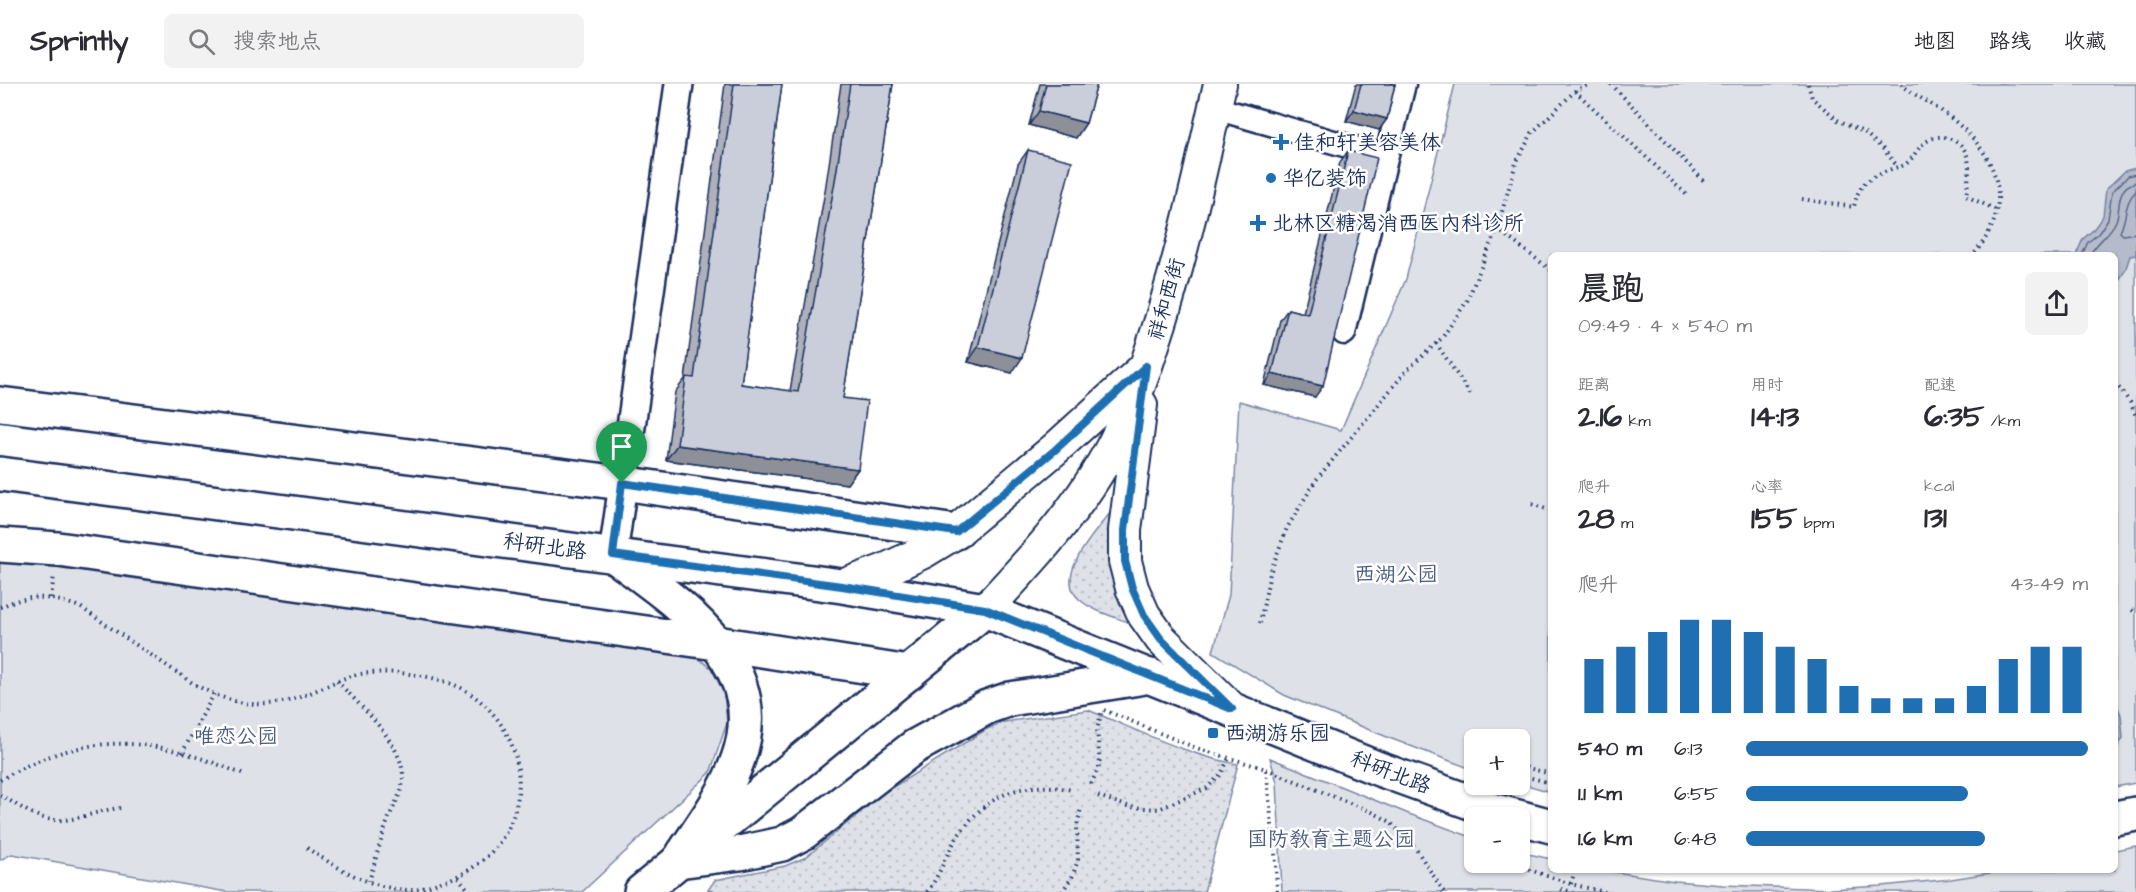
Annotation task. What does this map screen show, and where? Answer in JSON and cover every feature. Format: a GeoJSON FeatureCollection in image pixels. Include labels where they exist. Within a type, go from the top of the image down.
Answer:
{"type":"FeatureCollection","features":[{"type":"Feature","properties":{"kind":"main road","name":"祥和西街"},"geometry":{"type":"LineString","coordinates":[[985,609],[1035,557],[1064,521],[1103,464],[1127,416],[1165,308],[1217,96]]}},
{"type":"Feature","properties":{"kind":"main road"},"geometry":{"type":"LineString","coordinates":[[842,586],[895,566],[956,532],[1055,450],[1146,366]]}},
{"type":"Feature","properties":{"kind":"main road"},"geometry":{"type":"LineString","coordinates":[[1146,366],[1125,530],[1125,561],[1132,588],[1144,615],[1161,639],[1232,709]]}},
{"type":"Feature","properties":{"kind":"main road"},"geometry":{"type":"LineString","coordinates":[[0,404],[622,483],[956,532]]}},
{"type":"Feature","properties":{"kind":"main road","name":"科研北路"},"geometry":{"type":"LineString","coordinates":[[0,474],[842,586],[985,609],[1379,769],[1492,810],[1548,825]]}},
{"type":"Feature","properties":{"kind":"main road"},"geometry":{"type":"LineString","coordinates":[[0,545],[58,549],[716,643],[909,673]]}},
{"type":"Feature","properties":{"kind":"main road"},"geometry":{"type":"LineString","coordinates":[[613,555],[688,612],[716,643],[739,681],[744,704],[746,730],[739,759],[725,789],[678,861]]}},
{"type":"Feature","properties":{"kind":"main road"},"geometry":{"type":"LineString","coordinates":[[641,892],[985,609]]}},
{"type":"Feature","properties":{"kind":"main road"},"geometry":{"type":"LineString","coordinates":[[678,861],[740,853],[782,844],[803,833],[914,747],[987,707],[1010,699],[1151,676]]}},
{"type":"Feature","properties":{"kind":"main road"},"geometry":{"type":"LineString","coordinates":[[2118,817],[2136,813]]}},
{"type":"Feature","properties":{"kind":"street"},"geometry":{"type":"LineString","coordinates":[[613,555],[679,84]]}},
{"type":"Feature","properties":{"kind":"street"},"geometry":{"type":"LineString","coordinates":[[1344,333],[1404,84]]}},
{"type":"Feature","properties":{"kind":"street"},"geometry":{"type":"LineString","coordinates":[[1217,96],[1386,157]]}},
{"type":"Feature","properties":{"kind":"path"},"geometry":{"type":"LineString","coordinates":[[1260,623],[1270,573],[1287,528],[1316,480],[1407,370],[1442,338],[1467,301],[1497,229],[1516,163],[1532,134],[1575,91],[1590,84]]}},
{"type":"Feature","properties":{"kind":"path"},"geometry":{"type":"LineString","coordinates":[[1611,84],[1705,182]]}},
{"type":"Feature","properties":{"kind":"path"},"geometry":{"type":"LineString","coordinates":[[1808,84],[1812,98],[1838,120],[1865,133],[1898,167]]}},
{"type":"Feature","properties":{"kind":"path"},"geometry":{"type":"LineString","coordinates":[[1901,84],[1950,117],[1968,134],[1995,172],[1999,190],[1997,210],[1992,230],[1975,252]]}},
{"type":"Feature","properties":{"kind":"path"},"geometry":{"type":"LineString","coordinates":[[1575,91],[1689,197]]}},
{"type":"Feature","properties":{"kind":"path"},"geometry":{"type":"LineString","coordinates":[[1802,199],[1854,207],[1857,193],[1863,183],[1908,163],[1916,150],[1928,140],[1941,136],[1953,139],[1966,150],[1970,168],[1966,196],[1997,210]]}},
{"type":"Feature","properties":{"kind":"path"},"geometry":{"type":"LineString","coordinates":[[1497,229],[1548,268]]}},
{"type":"Feature","properties":{"kind":"path"},"geometry":{"type":"LineString","coordinates":[[1436,343],[1470,394]]}},
{"type":"Feature","properties":{"kind":"path"},"geometry":{"type":"LineString","coordinates":[[2118,387],[2130,402],[2136,416]]}},
{"type":"Feature","properties":{"kind":"path"},"geometry":{"type":"LineString","coordinates":[[1532,504],[1548,510]]}},
{"type":"Feature","properties":{"kind":"path"},"geometry":{"type":"LineString","coordinates":[[51,598],[54,574]]}},
{"type":"Feature","properties":{"kind":"path"},"geometry":{"type":"LineString","coordinates":[[0,607],[20,598],[39,596],[80,607],[194,684],[233,701],[256,705],[276,704],[295,699],[351,676],[390,673],[417,675],[443,681],[466,691],[488,708],[503,727],[514,751],[520,773],[519,798],[511,822],[497,845],[477,866],[459,877],[411,890],[369,881],[335,867],[307,848]]}},
{"type":"Feature","properties":{"kind":"path"},"geometry":{"type":"LineString","coordinates":[[337,681],[390,741],[402,766],[400,793],[387,822],[369,881]]}},
{"type":"Feature","properties":{"kind":"path"},"geometry":{"type":"LineString","coordinates":[[182,753],[214,694]]}},
{"type":"Feature","properties":{"kind":"path"},"geometry":{"type":"LineString","coordinates":[[1094,706],[1164,736],[1266,769],[1389,821],[1413,846],[1444,892]]}},
{"type":"Feature","properties":{"kind":"path"},"geometry":{"type":"LineString","coordinates":[[1091,784],[1101,765],[1097,730],[1102,710]]}},
{"type":"Feature","properties":{"kind":"path"},"geometry":{"type":"LineString","coordinates":[[0,780],[46,756],[98,743],[115,743],[182,753],[216,763],[244,775]]}},
{"type":"Feature","properties":{"kind":"path"},"geometry":{"type":"LineString","coordinates":[[1098,796],[1130,807],[1160,809],[1207,788],[1221,774],[1229,758]]}},
{"type":"Feature","properties":{"kind":"path"},"geometry":{"type":"LineString","coordinates":[[1266,769],[1277,892]]}},
{"type":"Feature","properties":{"kind":"path"},"geometry":{"type":"LineString","coordinates":[[1530,769],[1548,773]]}},
{"type":"Feature","properties":{"kind":"path"},"geometry":{"type":"LineString","coordinates":[[1530,778],[1548,782]]}},
{"type":"Feature","properties":{"kind":"path"},"geometry":{"type":"LineString","coordinates":[[927,892],[939,876],[950,850],[966,825],[1000,796],[1013,790],[1036,786],[1072,790]]}},
{"type":"Feature","properties":{"kind":"path"},"geometry":{"type":"LineString","coordinates":[[0,795],[29,812],[58,821],[107,809],[124,808]]}},
{"type":"Feature","properties":{"kind":"path"},"geometry":{"type":"LineString","coordinates":[[1062,892],[1072,877],[1078,860],[1077,826],[1081,808]]}},
{"type":"Feature","properties":{"kind":"path"},"geometry":{"type":"LineString","coordinates":[[1530,870],[1571,884],[1605,892]]}},
{"type":"Feature","properties":{"kind":"path"},"geometry":{"type":"LineString","coordinates":[[1571,884],[1574,873]]}},
{"type":"Feature","properties":{"kind":"path"},"geometry":{"type":"LineString","coordinates":[[459,877],[470,892]]}},
{"type":"Feature","properties":{"kind":"path"},"geometry":{"type":"LineString","coordinates":[[1561,889],[1573,892]]}},
{"type":"Feature","properties":{"kind":"green space","name":"西湖公园"},"geometry":{"type":"Polygon","coordinates":[[[1455,84],[2136,84],[2136,783],[2118,786],[2118,252],[1548,252],[1548,791],[1530,786],[1530,729],[1464,729],[1464,766],[1284,695],[1213,652],[1229,595],[1239,401],[1341,430],[1406,279],[1455,84]]]}},
{"type":"Feature","properties":{"kind":"green space"},"geometry":{"type":"Polygon","coordinates":[[[1114,508],[1133,624],[1085,604],[1072,589],[1071,577],[1081,552],[1114,508]]]}},
{"type":"Feature","properties":{"kind":"green space","name":"唯恋公园"},"geometry":{"type":"Polygon","coordinates":[[[0,550],[684,648],[711,668],[724,693],[727,723],[710,773],[582,892],[227,892],[12,854],[0,860],[0,550]]]}},
{"type":"Feature","properties":{"kind":"green space"},"geometry":{"type":"Polygon","coordinates":[[[1088,710],[1182,749],[1238,764],[1204,892],[717,892],[708,890],[715,880],[785,866],[806,857],[885,792],[987,729],[1004,722],[1088,710]]]}},
{"type":"Feature","properties":{"kind":"green space","name":"国防教育主题公园"},"geometry":{"type":"Polygon","coordinates":[[[1270,758],[1464,834],[1464,873],[1530,873],[1530,854],[1548,858],[1548,873],[1622,873],[1723,885],[1830,889],[1882,886],[1990,873],[2118,873],[2118,849],[2136,846],[2136,892],[1282,892],[1277,782],[1270,758]]]}},
{"type":"Feature","properties":{"kind":"water"},"geometry":{"type":"Polygon","coordinates":[[[2136,168],[2136,255],[2130,256],[2125,271],[2118,282],[2118,252],[2077,252],[2083,239],[2103,216],[2106,189],[2125,171],[2136,168]]]}},
{"type":"Feature","properties":{"kind":"water"},"geometry":{"type":"Polygon","coordinates":[[[2118,708],[2121,715],[2123,738],[2118,746],[2118,708]]]}},
{"type":"Feature","properties":{"kind":"building"},"geometry":{"type":"Polygon","coordinates":[[[734,84],[782,84],[741,384],[798,392],[850,84],[893,84],[843,398],[867,401],[858,469],[677,445],[686,377],[694,378],[734,84]]]}},
{"type":"Feature","properties":{"kind":"building"},"geometry":{"type":"Polygon","coordinates":[[[1046,84],[1097,84],[1086,123],[1039,111],[1046,84]]]}},
{"type":"Feature","properties":{"kind":"building"},"geometry":{"type":"Polygon","coordinates":[[[1361,84],[1395,84],[1387,119],[1354,110],[1361,84]]]}},
{"type":"Feature","properties":{"kind":"building"},"geometry":{"type":"Polygon","coordinates":[[[1028,150],[1072,161],[1022,358],[978,347],[1028,150]]]}},
{"type":"Feature","properties":{"kind":"building"},"geometry":{"type":"Polygon","coordinates":[[[1348,151],[1377,158],[1323,386],[1272,374],[1288,309],[1308,314],[1348,151]]]}},
{"type":"Feature","properties":{"kind":"place","name":"佳和轩美容美体"},"geometry":{"type":"Point","coordinates":[1281,142]}},
{"type":"Feature","properties":{"kind":"place","name":"华亿装饰"},"geometry":{"type":"Point","coordinates":[1271,178]}},
{"type":"Feature","properties":{"kind":"place","name":"北林区糖渴消西医内科诊所"},"geometry":{"type":"Point","coordinates":[1258,223]}},
{"type":"Feature","properties":{"kind":"place","name":"西湖游乐园"},"geometry":{"type":"Point","coordinates":[1213,733]}},
{"type":"Feature","properties":{"kind":"route"},"geometry":{"type":"LineString","coordinates":[[1146,366],[1125,530],[1125,561],[1132,588],[1144,615],[1161,639],[1232,709],[985,609],[842,586],[613,555],[622,483],[956,532],[1055,450],[1146,366]]}}]}
